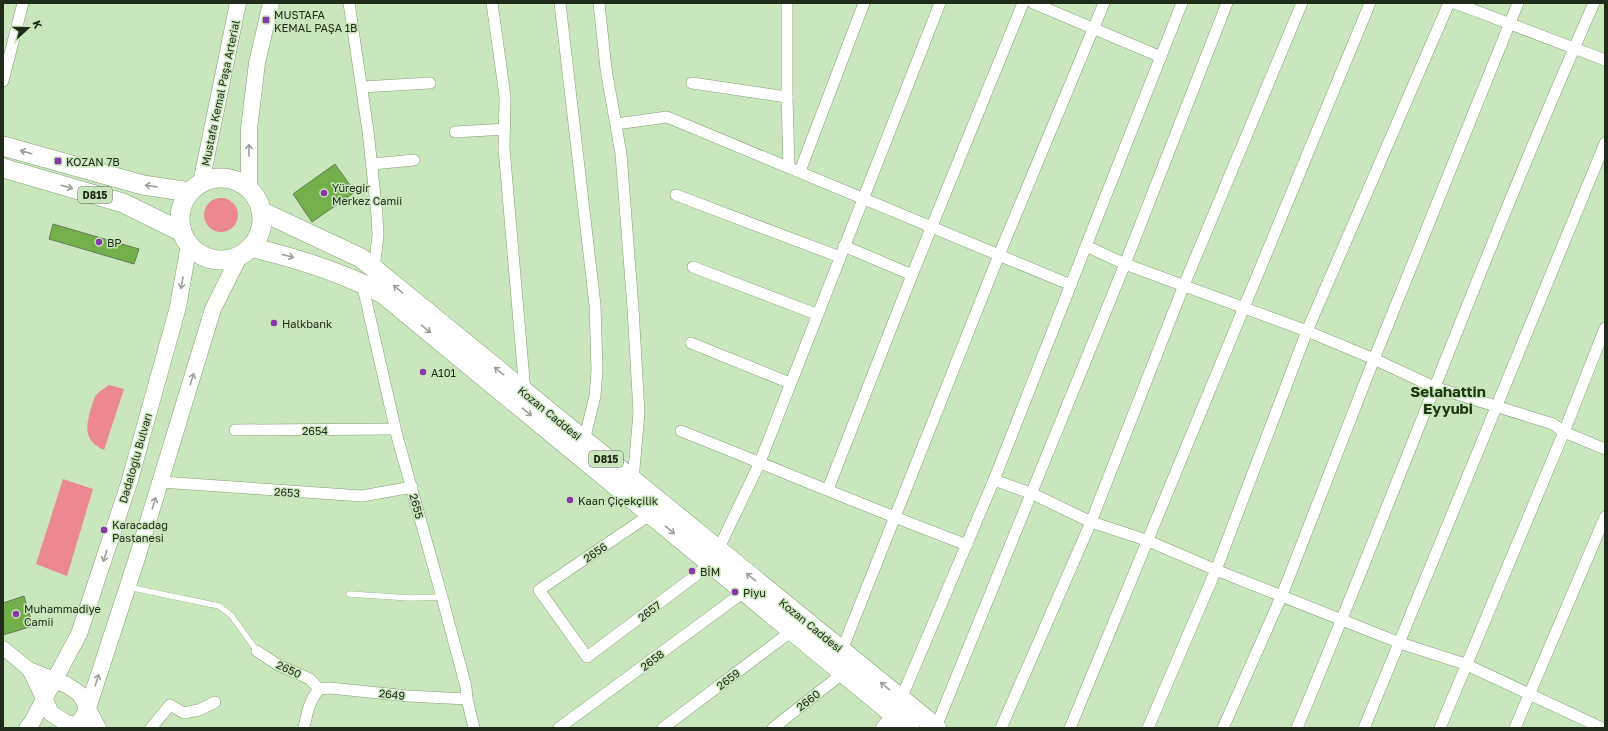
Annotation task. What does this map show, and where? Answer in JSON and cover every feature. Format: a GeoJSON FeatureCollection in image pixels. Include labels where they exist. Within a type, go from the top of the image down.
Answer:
{"type":"FeatureCollection","features":[{"type":"Feature","properties":{"kind":"highway","name":"D815"},"geometry":{"type":"LineString","coordinates":[[3,146],[143,185],[196,187]]}},
{"type":"Feature","properties":{"kind":"highway","name":"D815"},"geometry":{"type":"LineString","coordinates":[[3,168],[123,203],[186,238]]}},
{"type":"Feature","properties":{"kind":"highway"},"geometry":{"type":"LineString","coordinates":[[213,178],[226,178],[238,182],[249,189],[257,199],[261,211],[262,224],[258,236],[245,251],[227,259],[213,259],[200,254],[186,238],[180,218],[183,204],[196,187],[213,178]]}},
{"type":"Feature","properties":{"kind":"highway","name":"Kozan Caddesi"},"geometry":{"type":"LineString","coordinates":[[261,211],[361,258],[368,276],[383,294],[651,514],[714,557],[842,650],[893,714],[936,728]]}},
{"type":"Feature","properties":{"kind":"highway","name":"Kozan Caddesi"},"geometry":{"type":"LineString","coordinates":[[245,251],[292,257],[368,276],[525,393],[633,480],[714,557],[745,591],[910,728]]}},
{"type":"Feature","properties":{"kind":"main road","name":"Mustafa Kemal Paşa Arterial"},"geometry":{"type":"LineString","coordinates":[[196,187],[238,3]]}},
{"type":"Feature","properties":{"kind":"main road"},"geometry":{"type":"LineString","coordinates":[[249,189],[249,129],[257,63],[271,3]]}},
{"type":"Feature","properties":{"kind":"main road","name":"Dadaloğlu Bulvarı"},"geometry":{"type":"LineString","coordinates":[[27,728],[44,700],[79,634],[129,483],[178,307],[186,238]]}},
{"type":"Feature","properties":{"kind":"main road"},"geometry":{"type":"LineString","coordinates":[[31,671],[51,713],[66,723],[81,727],[128,587],[213,309],[245,251]]}},
{"type":"Feature","properties":{"kind":"main road"},"geometry":{"type":"LineString","coordinates":[[31,671],[67,684],[80,694],[98,728]]}},
{"type":"Feature","properties":{"kind":"street"},"geometry":{"type":"LineString","coordinates":[[3,81],[23,3]]}},
{"type":"Feature","properties":{"kind":"street","name":"2655"},"geometry":{"type":"LineString","coordinates":[[349,3],[372,164],[378,235],[368,276],[395,429],[466,687],[467,699],[474,728]]}},
{"type":"Feature","properties":{"kind":"street"},"geometry":{"type":"LineString","coordinates":[[492,3],[505,96],[504,155],[525,393]]}},
{"type":"Feature","properties":{"kind":"street"},"geometry":{"type":"LineString","coordinates":[[560,3],[595,305],[597,370],[595,396],[584,441]]}},
{"type":"Feature","properties":{"kind":"street"},"geometry":{"type":"LineString","coordinates":[[599,3],[606,69],[621,154],[639,413],[633,480]]}},
{"type":"Feature","properties":{"kind":"street"},"geometry":{"type":"LineString","coordinates":[[787,3],[789,167]]}},
{"type":"Feature","properties":{"kind":"street"},"geometry":{"type":"LineString","coordinates":[[787,17],[793,3]]}},
{"type":"Feature","properties":{"kind":"street"},"geometry":{"type":"LineString","coordinates":[[800,171],[864,3]]}},
{"type":"Feature","properties":{"kind":"street"},"geometry":{"type":"LineString","coordinates":[[714,557],[760,462],[816,314],[864,199],[940,3]]}},
{"type":"Feature","properties":{"kind":"street"},"geometry":{"type":"LineString","coordinates":[[828,489],[912,275],[1023,3]]}},
{"type":"Feature","properties":{"kind":"street"},"geometry":{"type":"LineString","coordinates":[[1033,3],[1161,57]]}},
{"type":"Feature","properties":{"kind":"street"},"geometry":{"type":"LineString","coordinates":[[842,650],[999,255],[1104,3]]}},
{"type":"Feature","properties":{"kind":"street"},"geometry":{"type":"LineString","coordinates":[[893,714],[994,480],[1182,3]]}},
{"type":"Feature","properties":{"kind":"street"},"geometry":{"type":"LineString","coordinates":[[936,728],[1033,494],[1227,3]]}},
{"type":"Feature","properties":{"kind":"street"},"geometry":{"type":"LineString","coordinates":[[1001,728],[1091,522],[1184,285],[1302,3]]}},
{"type":"Feature","properties":{"kind":"street"},"geometry":{"type":"LineString","coordinates":[[1070,728],[1146,540],[1370,3]]}},
{"type":"Feature","properties":{"kind":"street"},"geometry":{"type":"LineString","coordinates":[[1148,728],[1216,570],[1307,331],[1449,3]]}},
{"type":"Feature","properties":{"kind":"street"},"geometry":{"type":"LineString","coordinates":[[1455,3],[1605,60]]}},
{"type":"Feature","properties":{"kind":"street"},"geometry":{"type":"LineString","coordinates":[[1224,728],[1282,595],[1374,359],[1518,3]]}},
{"type":"Feature","properties":{"kind":"street"},"geometry":{"type":"LineString","coordinates":[[1297,728],[1343,619],[1434,388],[1594,3]]}},
{"type":"Feature","properties":{"kind":"street"},"geometry":{"type":"LineString","coordinates":[[362,87],[430,83]]}},
{"type":"Feature","properties":{"kind":"street"},"geometry":{"type":"LineString","coordinates":[[692,83],[787,97]]}},
{"type":"Feature","properties":{"kind":"street"},"geometry":{"type":"LineString","coordinates":[[616,124],[667,117],[800,171],[932,228],[1071,285]]}},
{"type":"Feature","properties":{"kind":"street"},"geometry":{"type":"LineString","coordinates":[[455,132],[505,129]]}},
{"type":"Feature","properties":{"kind":"street"},"geometry":{"type":"LineString","coordinates":[[1364,728],[1605,143]]}},
{"type":"Feature","properties":{"kind":"street"},"geometry":{"type":"LineString","coordinates":[[372,164],[414,160]]}},
{"type":"Feature","properties":{"kind":"street"},"geometry":{"type":"LineString","coordinates":[[676,195],[912,275]]}},
{"type":"Feature","properties":{"kind":"street"},"geometry":{"type":"LineString","coordinates":[[1086,246],[1125,264],[1307,331],[1374,359],[1434,388],[1553,424],[1564,432],[1605,449]]}},
{"type":"Feature","properties":{"kind":"street"},"geometry":{"type":"LineString","coordinates":[[693,266],[816,314]]}},
{"type":"Feature","properties":{"kind":"street"},"geometry":{"type":"LineString","coordinates":[[1440,728],[1465,664],[1564,432],[1605,328]]}},
{"type":"Feature","properties":{"kind":"street"},"geometry":{"type":"LineString","coordinates":[[691,343],[790,383]]}},
{"type":"Feature","properties":{"kind":"street","name":"2654"},"geometry":{"type":"LineString","coordinates":[[235,430],[395,429]]}},
{"type":"Feature","properties":{"kind":"street"},"geometry":{"type":"LineString","coordinates":[[681,431],[828,489],[895,518],[967,545]]}},
{"type":"Feature","properties":{"kind":"street"},"geometry":{"type":"LineString","coordinates":[[994,480],[1033,494],[1091,522],[1146,540],[1216,570],[1343,619],[1400,643],[1465,664],[1602,728]]}},
{"type":"Feature","properties":{"kind":"street","name":"2653"},"geometry":{"type":"LineString","coordinates":[[161,482],[362,496],[412,487]]}},
{"type":"Feature","properties":{"kind":"street","name":"2656"},"geometry":{"type":"LineString","coordinates":[[587,657],[539,590],[651,514]]}},
{"type":"Feature","properties":{"kind":"street"},"geometry":{"type":"LineString","coordinates":[[1515,728],[1605,516]]}},
{"type":"Feature","properties":{"kind":"street","name":"2657"},"geometry":{"type":"LineString","coordinates":[[587,657],[714,557]]}},
{"type":"Feature","properties":{"kind":"street","name":"2658"},"geometry":{"type":"LineString","coordinates":[[559,728],[745,591]]}},
{"type":"Feature","properties":{"kind":"street","name":"2659"},"geometry":{"type":"LineString","coordinates":[[662,728],[793,630]]}},
{"type":"Feature","properties":{"kind":"street"},"geometry":{"type":"LineString","coordinates":[[3,648],[31,671]]}},
{"type":"Feature","properties":{"kind":"street","name":"2650"},"geometry":{"type":"LineString","coordinates":[[257,651],[278,665],[310,679],[319,689]]}},
{"type":"Feature","properties":{"kind":"street","name":"2660"},"geometry":{"type":"LineString","coordinates":[[773,728],[843,673]]}},
{"type":"Feature","properties":{"kind":"street","name":"2649"},"geometry":{"type":"LineString","coordinates":[[319,689],[330,688],[408,696],[467,699]]}},
{"type":"Feature","properties":{"kind":"street"},"geometry":{"type":"LineString","coordinates":[[304,728],[308,706],[319,689]]}},
{"type":"Feature","properties":{"kind":"street"},"geometry":{"type":"LineString","coordinates":[[151,728],[170,705],[184,713],[199,710],[215,702]]}},
{"type":"Feature","properties":{"kind":"lane"},"geometry":{"type":"LineString","coordinates":[[128,587],[219,606],[231,615],[257,651]]}},
{"type":"Feature","properties":{"kind":"lane"},"geometry":{"type":"LineString","coordinates":[[349,594],[410,598],[442,597]]}},
{"type":"Feature","properties":{"kind":"shaded area"},"geometry":{"type":"Polygon","coordinates":[[[218,198],[224,198],[228,199],[235,205],[238,215],[237,222],[231,229],[224,232],[218,232],[214,231],[207,225],[204,218],[204,212],[205,208],[211,201],[218,198]]]}},
{"type":"Feature","properties":{"kind":"shaded area"},"geometry":{"type":"Polygon","coordinates":[[[109,385],[124,389],[104,450],[98,447],[90,439],[87,430],[94,400],[97,394],[109,385]]]}},
{"type":"Feature","properties":{"kind":"shaded area"},"geometry":{"type":"Polygon","coordinates":[[[63,479],[93,489],[67,576],[36,564],[63,479]]]}},
{"type":"Feature","properties":{"kind":"building","name":"Yüreğir Merkez Camii"},"geometry":{"type":"Polygon","coordinates":[[[335,164],[355,192],[312,222],[293,194],[335,164]]]}},
{"type":"Feature","properties":{"kind":"building"},"geometry":{"type":"Polygon","coordinates":[[[53,224],[139,249],[134,264],[49,239],[53,224]]]}},
{"type":"Feature","properties":{"kind":"building","name":"Muhammadiye Camii"},"geometry":{"type":"Polygon","coordinates":[[[24,596],[33,626],[3,635],[3,603],[24,596]]]}},
{"type":"Feature","properties":{"kind":"place","name":"MUSTAFA KEMAL PAŞA 1B"},"geometry":{"type":"Point","coordinates":[266,20]}},
{"type":"Feature","properties":{"kind":"place","name":"KOZAN 7B"},"geometry":{"type":"Point","coordinates":[58,161]}},
{"type":"Feature","properties":{"kind":"place","name":"Yüreğir Merkez Camii"},"geometry":{"type":"Point","coordinates":[324,193]}},
{"type":"Feature","properties":{"kind":"place","name":"BP"},"geometry":{"type":"Point","coordinates":[99,242]}},
{"type":"Feature","properties":{"kind":"place","name":"Halkbank"},"geometry":{"type":"Point","coordinates":[274,323]}},
{"type":"Feature","properties":{"kind":"place","name":"A101"},"geometry":{"type":"Point","coordinates":[423,372]}},
{"type":"Feature","properties":{"kind":"place","name":"Kaan Çiçekçilik"},"geometry":{"type":"Point","coordinates":[570,500]}},
{"type":"Feature","properties":{"kind":"place","name":"Karacadag Pastanesi"},"geometry":{"type":"Point","coordinates":[104,530]}},
{"type":"Feature","properties":{"kind":"place","name":"BİM"},"geometry":{"type":"Point","coordinates":[692,571]}},
{"type":"Feature","properties":{"kind":"place","name":"Piyu"},"geometry":{"type":"Point","coordinates":[735,592]}},
{"type":"Feature","properties":{"kind":"place","name":"Muhammadiye Camii"},"geometry":{"type":"Point","coordinates":[16,614]}},
{"type":"Feature","properties":{"kind":"district","name":"Selahattin Eyyubi"},"geometry":{"type":"Point","coordinates":[1448,400]}}]}
